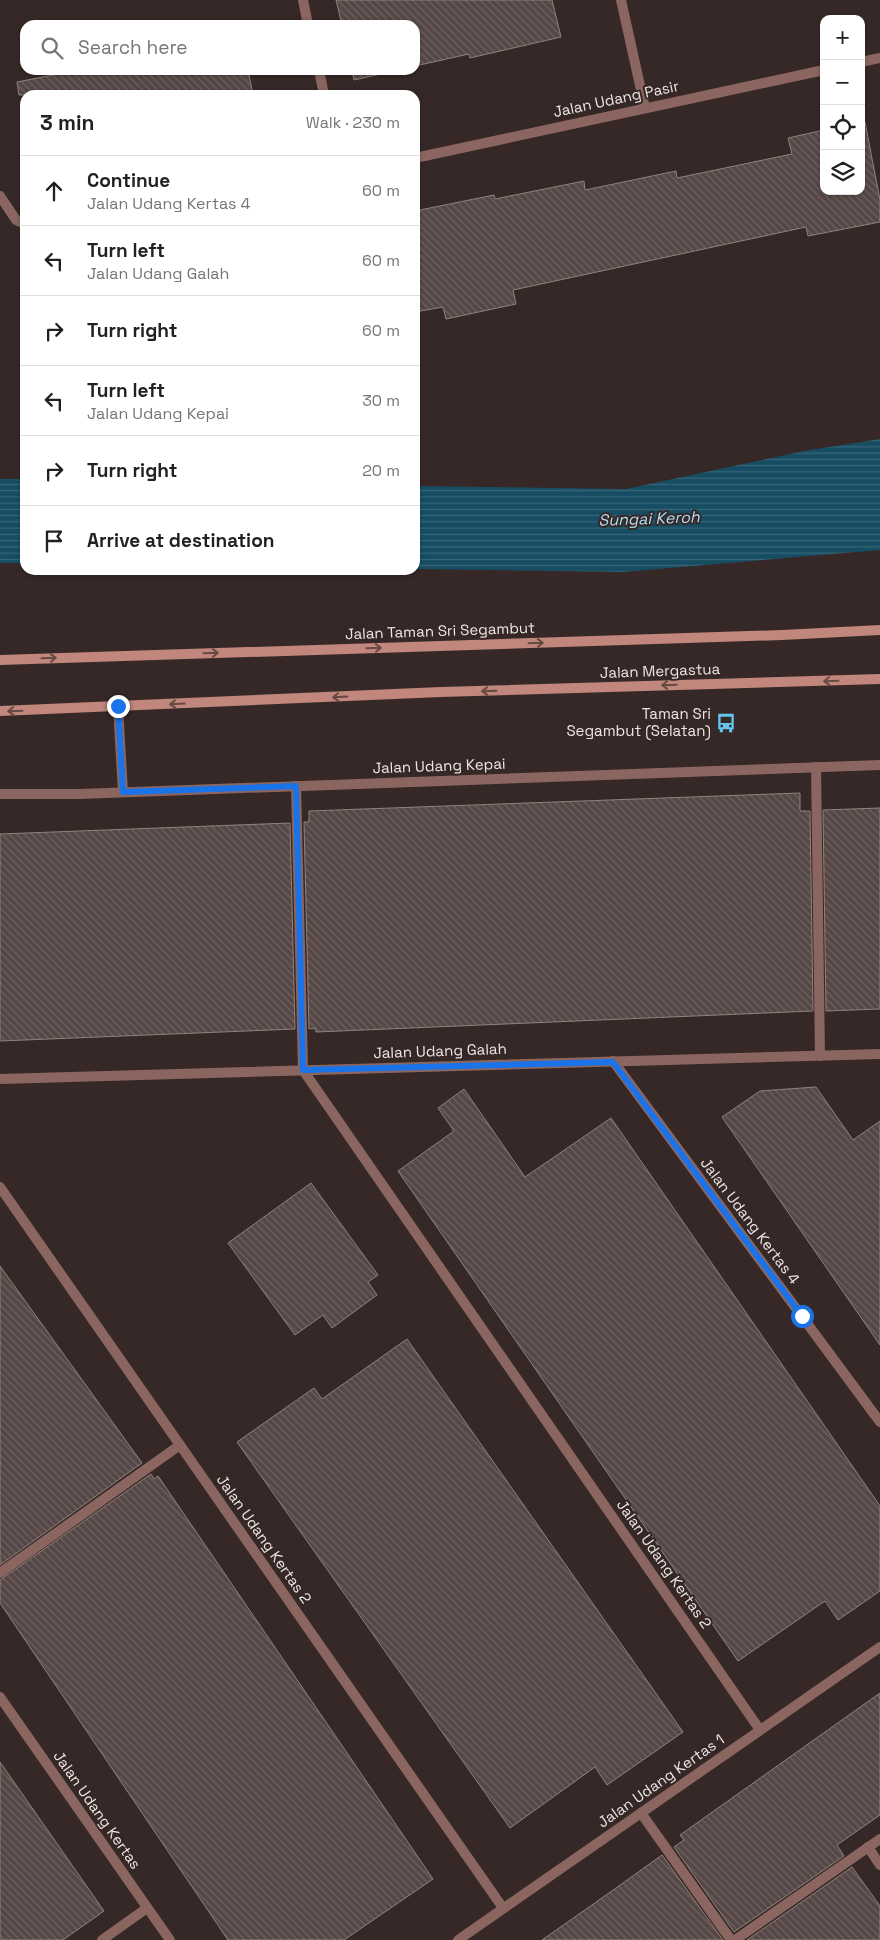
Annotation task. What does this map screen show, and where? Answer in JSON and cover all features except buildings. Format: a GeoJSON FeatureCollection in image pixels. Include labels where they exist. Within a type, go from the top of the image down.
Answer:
{"type":"FeatureCollection","features":[{"type":"Feature","properties":{"kind":"street"},"geometry":{"type":"LineString","coordinates":[[303,0],[307,20]]}},
{"type":"Feature","properties":{"kind":"street"},"geometry":{"type":"LineString","coordinates":[[621,0],[645,108]]}},
{"type":"Feature","properties":{"kind":"street"},"geometry":{"type":"LineString","coordinates":[[865,61],[880,58]]}},
{"type":"Feature","properties":{"kind":"street","name":"Jalan Udang Pasir"},"geometry":{"type":"LineString","coordinates":[[420,157],[820,71]]}},
{"type":"Feature","properties":{"kind":"street"},"geometry":{"type":"LineString","coordinates":[[320,75],[323,90]]}},
{"type":"Feature","properties":{"kind":"street"},"geometry":{"type":"LineString","coordinates":[[0,196],[16,220],[20,222]]}},
{"type":"Feature","properties":{"kind":"street","name":"Jalan Taman Sri Segambut"},"geometry":{"type":"LineString","coordinates":[[0,660],[782,635],[880,630]]}},
{"type":"Feature","properties":{"kind":"street","name":"Jalan Mergastua"},"geometry":{"type":"LineString","coordinates":[[118,706],[441,692],[880,679]]}},
{"type":"Feature","properties":{"kind":"street"},"geometry":{"type":"LineString","coordinates":[[0,711],[118,706],[123,792]]}},
{"type":"Feature","properties":{"kind":"street","name":"Jalan Udang Kepai"},"geometry":{"type":"LineString","coordinates":[[0,794],[123,792],[880,765]]}},
{"type":"Feature","properties":{"kind":"street"},"geometry":{"type":"LineString","coordinates":[[816,767],[820,1056]]}},
{"type":"Feature","properties":{"kind":"street"},"geometry":{"type":"LineString","coordinates":[[296,786],[303,1070]]}},
{"type":"Feature","properties":{"kind":"street","name":"Jalan Udang Galah"},"geometry":{"type":"LineString","coordinates":[[0,1079],[880,1054]]}},
{"type":"Feature","properties":{"kind":"street","name":"Jalan Udang Kertas 4"},"geometry":{"type":"LineString","coordinates":[[613,1062],[880,1422]]}},
{"type":"Feature","properties":{"kind":"street","name":"Jalan Udang Kertas 2"},"geometry":{"type":"LineString","coordinates":[[303,1070],[760,1730]]}},
{"type":"Feature","properties":{"kind":"street","name":"Jalan Udang Kertas 2"},"geometry":{"type":"LineString","coordinates":[[0,1186],[504,1908]]}},
{"type":"Feature","properties":{"kind":"street"},"geometry":{"type":"LineString","coordinates":[[0,1574],[180,1445]]}},
{"type":"Feature","properties":{"kind":"street","name":"Jalan Udang Kertas 1"},"geometry":{"type":"LineString","coordinates":[[458,1940],[880,1647]]}},
{"type":"Feature","properties":{"kind":"street","name":"Jalan Udang Kertas"},"geometry":{"type":"LineString","coordinates":[[0,1697],[170,1940]]}},
{"type":"Feature","properties":{"kind":"street"},"geometry":{"type":"LineString","coordinates":[[641,1813],[731,1940]]}},
{"type":"Feature","properties":{"kind":"street"},"geometry":{"type":"LineString","coordinates":[[735,1940],[880,1838]]}},
{"type":"Feature","properties":{"kind":"street"},"geometry":{"type":"LineString","coordinates":[[868,1847],[880,1865]]}},
{"type":"Feature","properties":{"kind":"street"},"geometry":{"type":"LineString","coordinates":[[102,1940],[147,1908]]}},
{"type":"Feature","properties":{"kind":"water","name":"Sungai Keroh"},"geometry":{"type":"Polygon","coordinates":[[[880,439],[880,550],[623,572],[420,569],[420,486],[626,489],[804,451],[880,439]]]}},
{"type":"Feature","properties":{"kind":"water"},"geometry":{"type":"Polygon","coordinates":[[[0,479],[20,479],[20,563],[0,563],[0,479]]]}},
{"type":"Feature","properties":{"kind":"place","name":"Taman Sri Segambut (Selatan)"},"geometry":{"type":"Point","coordinates":[726,723]}},
{"type":"Feature","properties":{"kind":"route"},"geometry":{"type":"LineString","coordinates":[[118,706],[123,792],[296,786],[303,1070],[613,1062],[802,1316]]}}]}
